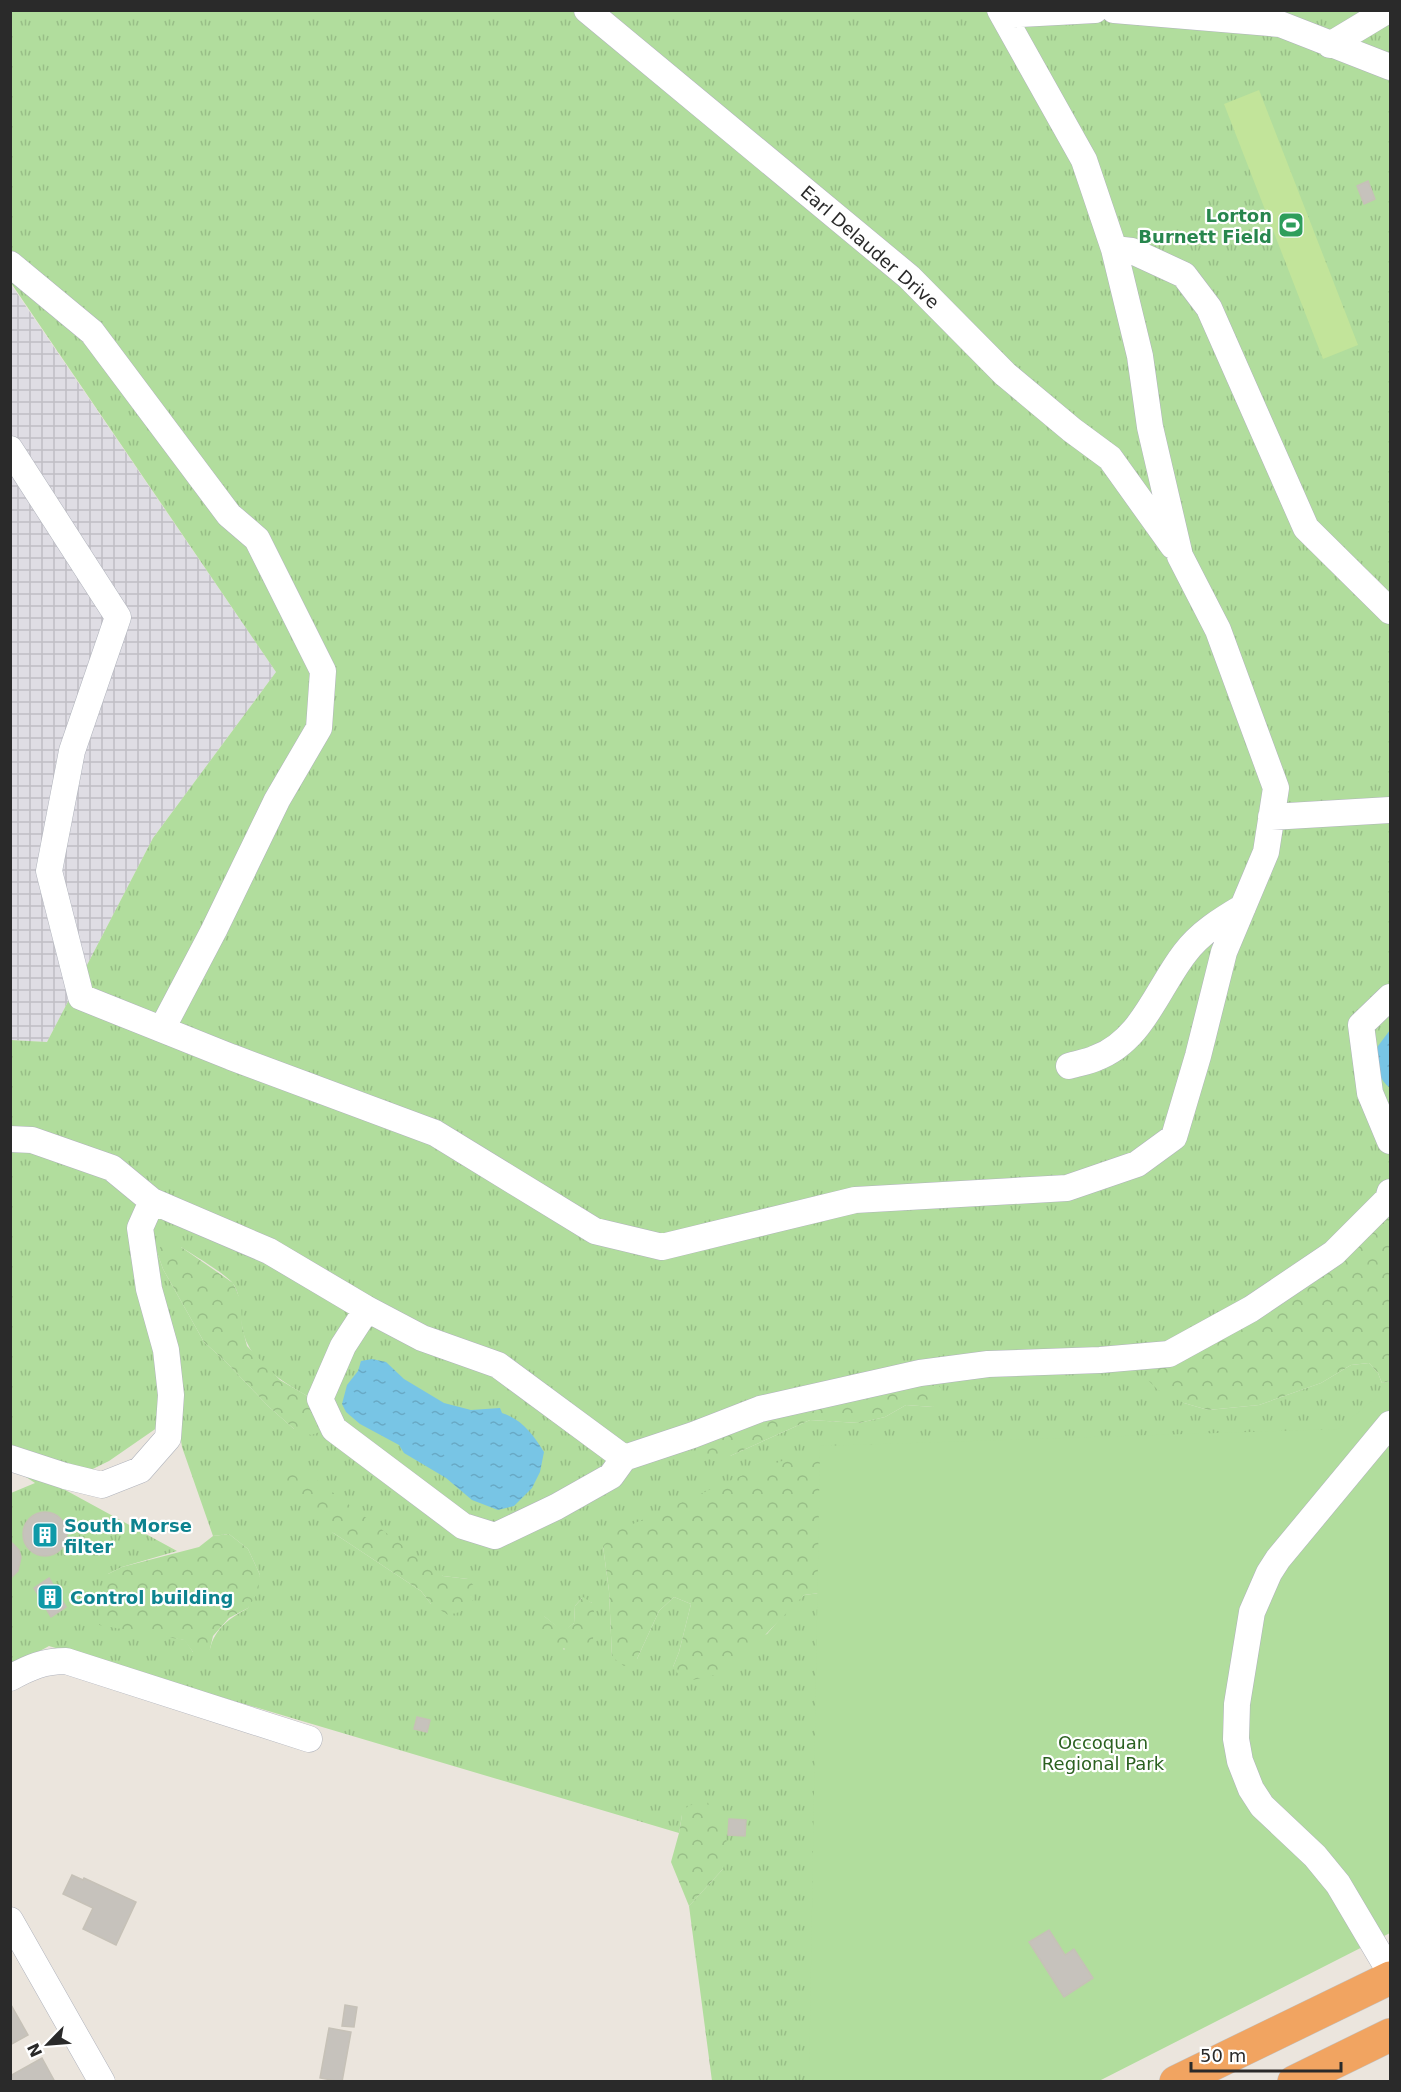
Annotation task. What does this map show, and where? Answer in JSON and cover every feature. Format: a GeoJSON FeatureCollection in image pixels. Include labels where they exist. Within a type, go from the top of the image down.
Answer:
{"type":"FeatureCollection","features":[{"type":"Feature","properties":{"kind":"highway"},"geometry":{"type":"LineString","coordinates":[[1176,2082],[1390,1978]]}},
{"type":"Feature","properties":{"kind":"highway"},"geometry":{"type":"LineString","coordinates":[[1294,2082],[1390,2035]]}},
{"type":"Feature","properties":{"kind":"street","name":"Earl Delauder Drive"},"geometry":{"type":"LineString","coordinates":[[587,10],[909,276],[1005,374],[1072,430],[1110,458],[1180,556]]}},
{"type":"Feature","properties":{"kind":"street"},"geometry":{"type":"LineString","coordinates":[[10,449],[118,617],[72,750],[49,872],[81,997],[435,1133],[595,1231],[663,1246],[855,1200],[1067,1188],[1137,1164],[1174,1137],[1198,1056],[1224,952],[1266,852],[1276,788],[1218,630],[1180,556],[1150,427],[1140,356],[1114,249],[1083,160],[1002,13],[1095,10]]}},
{"type":"Feature","properties":{"kind":"street"},"geometry":{"type":"LineString","coordinates":[[1114,10],[1280,24],[1390,67]]}},
{"type":"Feature","properties":{"kind":"street"},"geometry":{"type":"LineString","coordinates":[[1330,45],[1388,10]]}},
{"type":"Feature","properties":{"kind":"street"},"geometry":{"type":"LineString","coordinates":[[1114,249],[1132,251],[1184,274],[1209,308],[1306,528],[1390,611]]}},
{"type":"Feature","properties":{"kind":"street"},"geometry":{"type":"LineString","coordinates":[[10,264],[92,332],[230,516],[257,539],[323,671],[319,728],[277,800],[214,930],[162,1029]]}},
{"type":"Feature","properties":{"kind":"street"},"geometry":{"type":"LineString","coordinates":[[1272,817],[1390,810]]}},
{"type":"Feature","properties":{"kind":"street"},"geometry":{"type":"LineString","coordinates":[[1069,1066],[1096,1058],[1119,1044],[1146,1015],[1184,954],[1198,937],[1243,907]]}},
{"type":"Feature","properties":{"kind":"street"},"geometry":{"type":"LineString","coordinates":[[1390,997],[1361,1025],[1370,1093],[1390,1137]]}},
{"type":"Feature","properties":{"kind":"street"},"geometry":{"type":"LineString","coordinates":[[10,1139],[32,1140],[112,1168],[152,1201],[269,1251],[367,1309],[422,1338],[498,1365],[624,1458]]}},
{"type":"Feature","properties":{"kind":"street"},"geometry":{"type":"LineString","coordinates":[[367,1309],[343,1346],[320,1399],[334,1429],[463,1526],[495,1536],[556,1507],[611,1476],[624,1458],[693,1435],[760,1408],[920,1373],[988,1364],[1100,1360],[1169,1354],[1251,1310],[1334,1253],[1388,1199],[1390,1192]]}},
{"type":"Feature","properties":{"kind":"street"},"geometry":{"type":"LineString","coordinates":[[10,1458],[102,1485],[141,1470],[168,1438],[171,1395],[166,1350],[149,1289],[140,1228],[152,1201]]}},
{"type":"Feature","properties":{"kind":"street"},"geometry":{"type":"LineString","coordinates":[[1390,1424],[1278,1559],[1260,1589],[1247,1631],[1237,1704],[1236,1738],[1245,1774],[1262,1806],[1315,1856],[1333,1878],[1390,1972]]}},
{"type":"Feature","properties":{"kind":"street"},"geometry":{"type":"LineString","coordinates":[[10,1678],[34,1664],[66,1661],[309,1738]]}},
{"type":"Feature","properties":{"kind":"street"},"geometry":{"type":"LineString","coordinates":[[10,1920],[102,2082]]}},
{"type":"Feature","properties":{"kind":"shaded area"},"geometry":{"type":"Polygon","coordinates":[[[10,283],[276,672],[153,838],[47,1042],[10,1040],[10,283]]]}},
{"type":"Feature","properties":{"kind":"green space"},"geometry":{"type":"Polygon","coordinates":[[[11,11],[1390,11],[1390,1204],[1331,1268],[1180,1363],[1155,1367],[1184,1403],[1208,1410],[1259,1405],[1321,1383],[1351,1365],[1369,1363],[1378,1373],[1382,1383],[1390,1381],[1390,1398],[1321,1474],[603,1546],[609,1591],[612,1657],[637,1659],[659,1611],[674,1597],[691,1604],[673,1667],[767,1634],[790,1607],[804,1595],[835,1591],[1066,2081],[712,2081],[689,1906],[723,1869],[682,1815],[679,1833],[49,1646],[11,1667],[11,1493],[35,1483],[11,1467],[10,1040],[47,1042],[153,838],[276,672],[11,283],[11,11]],[[181,1247],[157,1252],[163,1269],[204,1342],[294,1429],[309,1397],[267,1369],[251,1350],[245,1338],[237,1290],[234,1285],[218,1271],[181,1247]],[[941,1388],[765,1418],[730,1456],[810,1420],[859,1423],[885,1417],[906,1405],[933,1407],[941,1388]],[[177,1414],[109,1461],[58,1486],[177,1551],[122,1567],[108,1574],[166,1636],[185,1640],[193,1652],[210,1649],[219,1629],[248,1608],[260,1575],[248,1549],[229,1534],[213,1536],[182,1447],[177,1414]],[[332,1532],[421,1591],[431,1604],[468,1579],[443,1576],[332,1532]],[[582,1598],[575,1606],[574,1623],[563,1632],[544,1616],[564,1650],[592,1603],[582,1598]]]}},
{"type":"Feature","properties":{"kind":"green space","name":"Lorton Burnett Field"},"geometry":{"type":"Polygon","coordinates":[[[1259,90],[1358,345],[1323,359],[1224,104],[1259,90]]]}},
{"type":"Feature","properties":{"kind":"green space"},"geometry":{"type":"Polygon","coordinates":[[[1390,1204],[1390,1381],[1382,1383],[1378,1373],[1369,1363],[1351,1365],[1321,1383],[1259,1405],[1208,1410],[1184,1403],[1158,1390],[1148,1380],[1155,1367],[1180,1363],[1331,1268],[1390,1204]]]}},
{"type":"Feature","properties":{"kind":"green space"},"geometry":{"type":"Polygon","coordinates":[[[161,1246],[181,1247],[233,1283],[241,1301],[242,1326],[247,1346],[280,1380],[309,1397],[329,1429],[311,1435],[294,1429],[204,1342],[163,1269],[157,1252],[161,1246]]]}},
{"type":"Feature","properties":{"kind":"green space"},"geometry":{"type":"Polygon","coordinates":[[[934,1381],[941,1388],[943,1403],[933,1407],[906,1405],[885,1417],[859,1423],[810,1420],[730,1456],[713,1461],[703,1455],[702,1443],[765,1418],[934,1381]]]}},
{"type":"Feature","properties":{"kind":"green space","name":"Occoquan Regional Park"},"geometry":{"type":"Polygon","coordinates":[[[1390,1386],[1390,1933],[1099,2081],[809,2082],[820,1446],[1338,1429],[1390,1386]]]}},
{"type":"Feature","properties":{"kind":"green space"},"geometry":{"type":"Polygon","coordinates":[[[870,1450],[835,1591],[804,1595],[737,1664],[718,1674],[684,1682],[673,1667],[691,1604],[674,1597],[659,1611],[637,1659],[624,1666],[612,1657],[609,1591],[603,1546],[617,1531],[752,1471],[797,1456],[870,1450]]]}},
{"type":"Feature","properties":{"kind":"green space"},"geometry":{"type":"Polygon","coordinates":[[[289,1466],[298,1466],[443,1576],[468,1579],[475,1587],[473,1600],[460,1612],[448,1615],[431,1604],[421,1591],[332,1532],[286,1483],[281,1473],[289,1466]]]}},
{"type":"Feature","properties":{"kind":"green space"},"geometry":{"type":"Polygon","coordinates":[[[229,1534],[248,1549],[260,1575],[258,1592],[248,1608],[229,1618],[213,1636],[210,1649],[202,1656],[193,1652],[184,1640],[99,1625],[100,1597],[108,1574],[122,1567],[199,1547],[213,1536],[229,1534]]]}},
{"type":"Feature","properties":{"kind":"green space"},"geometry":{"type":"Polygon","coordinates":[[[583,1597],[592,1603],[595,1616],[593,1639],[585,1645],[569,1649],[560,1648],[542,1641],[527,1630],[528,1622],[544,1616],[563,1631],[574,1623],[575,1606],[583,1597]]]}},
{"type":"Feature","properties":{"kind":"green space"},"geometry":{"type":"Polygon","coordinates":[[[706,1801],[719,1815],[729,1849],[723,1869],[689,1906],[671,1862],[682,1815],[688,1806],[706,1801]]]}},
{"type":"Feature","properties":{"kind":"water"},"geometry":{"type":"Polygon","coordinates":[[[1390,1030],[1390,1088],[1381,1078],[1373,1057],[1390,1030]]]}},
{"type":"Feature","properties":{"kind":"water"},"geometry":{"type":"Polygon","coordinates":[[[372,1359],[386,1362],[404,1379],[444,1403],[471,1410],[500,1408],[502,1413],[522,1424],[544,1452],[540,1472],[532,1488],[514,1506],[498,1510],[472,1500],[446,1478],[404,1453],[399,1445],[360,1424],[346,1412],[342,1404],[347,1385],[358,1371],[361,1361],[372,1359]]]}},
{"type":"Feature","properties":{"kind":"building"},"geometry":{"type":"Polygon","coordinates":[[[1368,181],[1375,199],[1364,204],[1357,186],[1368,181]]]}},
{"type":"Feature","properties":{"kind":"building","name":"South Morse filter"},"geometry":{"type":"Polygon","coordinates":[[[45,1512],[60,1519],[67,1534],[60,1549],[45,1556],[30,1549],[23,1534],[30,1519],[45,1512]]]}},
{"type":"Feature","properties":{"kind":"building"},"geometry":{"type":"Polygon","coordinates":[[[10,1541],[19,1550],[21,1557],[18,1571],[10,1579],[10,1541]]]}},
{"type":"Feature","properties":{"kind":"building","name":"Control building"},"geometry":{"type":"Polygon","coordinates":[[[49,1578],[66,1607],[51,1617],[34,1588],[49,1578]]]}},
{"type":"Feature","properties":{"kind":"building"},"geometry":{"type":"Polygon","coordinates":[[[417,1717],[430,1720],[427,1732],[414,1729],[417,1717]]]}},
{"type":"Feature","properties":{"kind":"building"},"geometry":{"type":"Polygon","coordinates":[[[729,1819],[746,1820],[745,1836],[728,1835],[729,1819]]]}},
{"type":"Feature","properties":{"kind":"building"},"geometry":{"type":"Polygon","coordinates":[[[72,1875],[83,1880],[84,1878],[136,1902],[116,1945],[83,1929],[93,1908],[63,1894],[72,1875]]]}},
{"type":"Feature","properties":{"kind":"building"},"geometry":{"type":"Polygon","coordinates":[[[1049,1930],[1065,1955],[1074,1949],[1093,1978],[1064,1997],[1029,1942],[1049,1930]]]}},
{"type":"Feature","properties":{"kind":"building"},"geometry":{"type":"Polygon","coordinates":[[[10,2003],[28,2035],[10,2045],[10,2003]]]}},
{"type":"Feature","properties":{"kind":"building"},"geometry":{"type":"Polygon","coordinates":[[[345,2005],[357,2007],[354,2027],[342,2026],[345,2005]]]}},
{"type":"Feature","properties":{"kind":"building"},"geometry":{"type":"Polygon","coordinates":[[[329,2028],[351,2032],[342,2082],[320,2078],[329,2028]]]}},
{"type":"Feature","properties":{"kind":"building"},"geometry":{"type":"Polygon","coordinates":[[[42,2058],[55,2082],[10,2082],[10,2076],[42,2058]]]}},
{"type":"Feature","properties":{"kind":"place","name":"Lorton Burnett Field"},"geometry":{"type":"Point","coordinates":[1291,225]}},
{"type":"Feature","properties":{"kind":"place","name":"South Morse filter"},"geometry":{"type":"Point","coordinates":[45,1535]}},
{"type":"Feature","properties":{"kind":"place","name":"Control building"},"geometry":{"type":"Point","coordinates":[50,1597]}}]}
